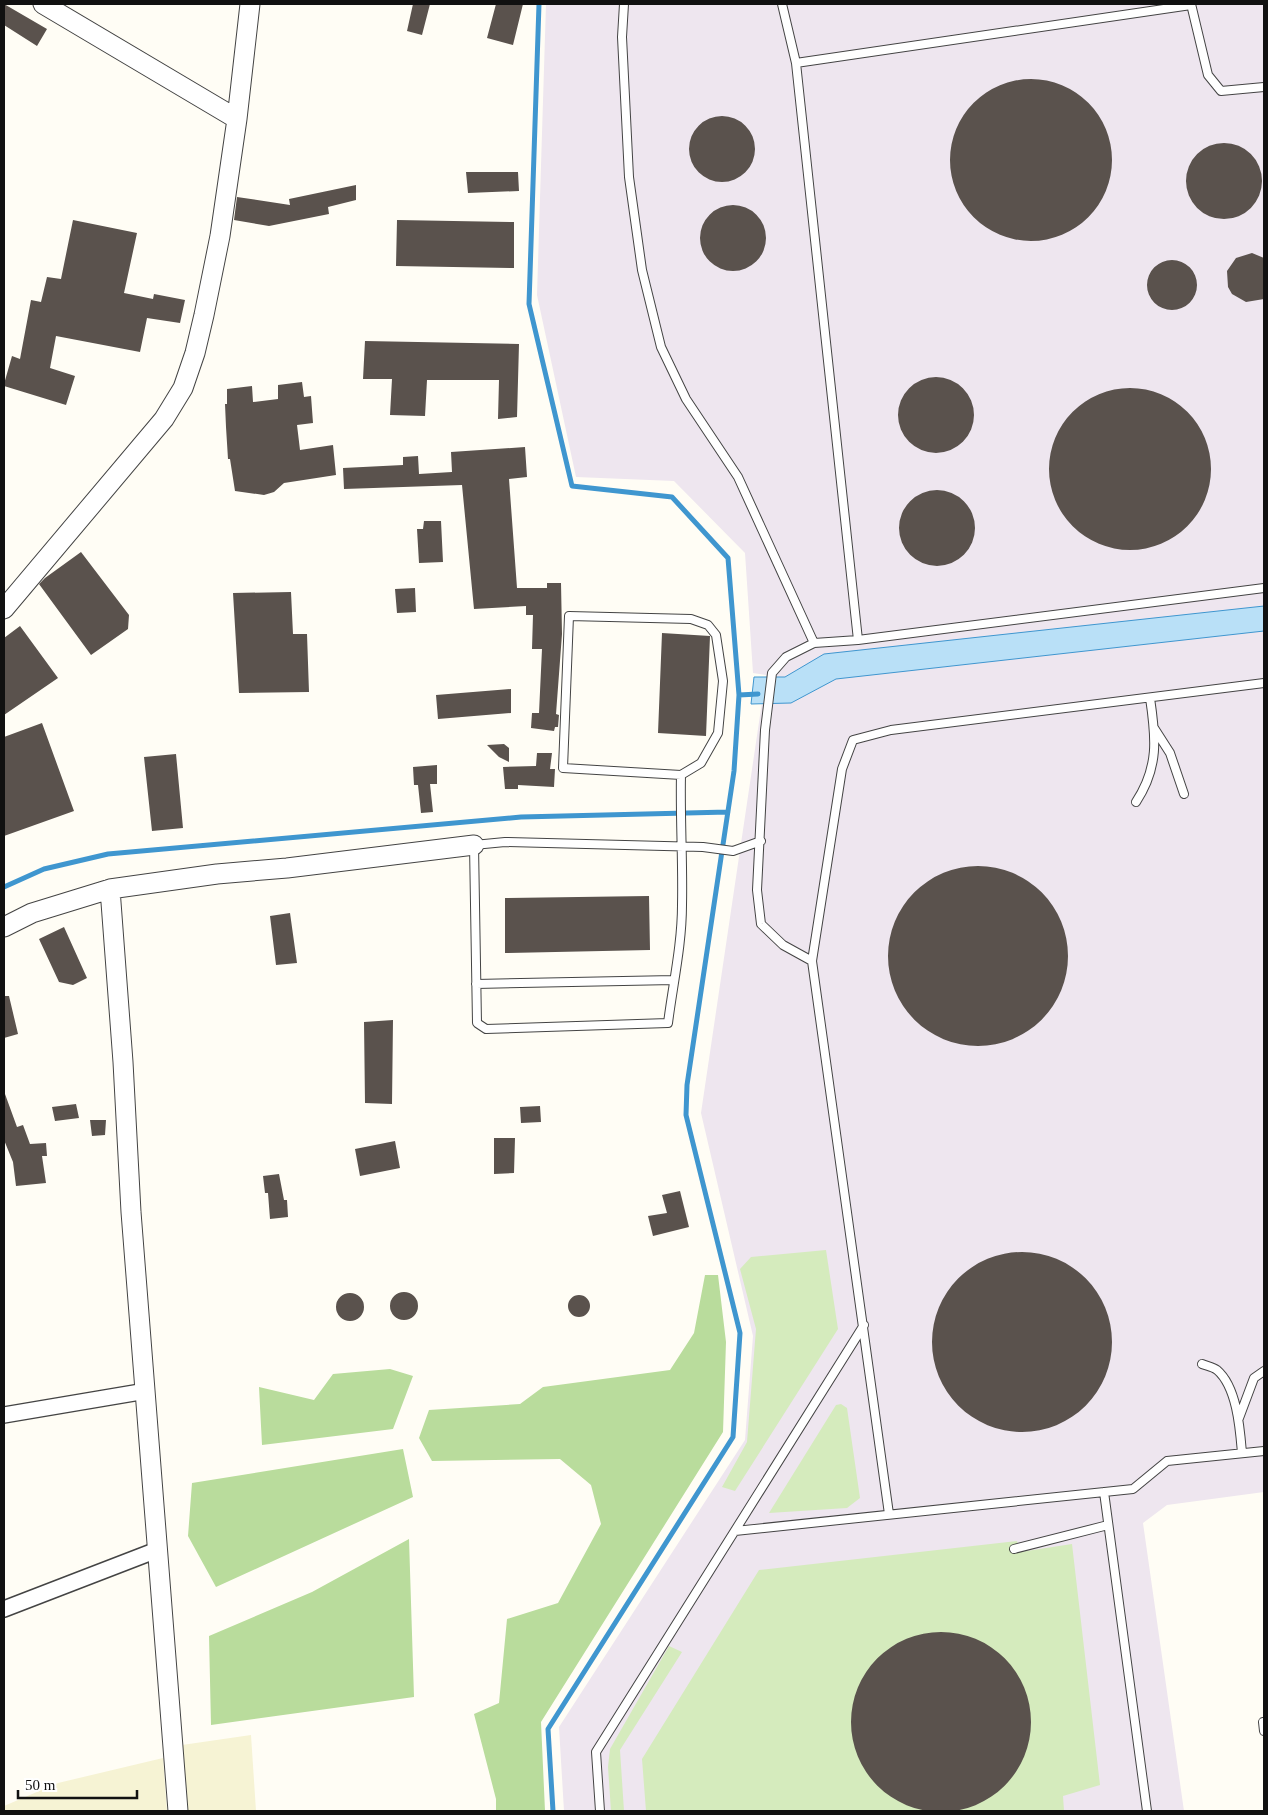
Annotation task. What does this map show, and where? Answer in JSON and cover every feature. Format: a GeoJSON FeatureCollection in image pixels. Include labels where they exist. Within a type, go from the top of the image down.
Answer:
{"type":"FeatureCollection","features":[{"type":"Feature","properties":{"kind":"street"},"geometry":{"type":"LineString","coordinates":[[43,4],[237,118]]}},
{"type":"Feature","properties":{"kind":"street"},"geometry":{"type":"LineString","coordinates":[[4,610],[164,419],[183,388],[195,354],[212,271],[237,118],[250,4]]}},
{"type":"Feature","properties":{"kind":"street"},"geometry":{"type":"LineString","coordinates":[[4,927],[32,914],[110,889],[217,874],[287,868],[474,845]]}},
{"type":"Feature","properties":{"kind":"street"},"geometry":{"type":"LineString","coordinates":[[110,889],[123,1062],[131,1212],[178,1811]]}},
{"type":"Feature","properties":{"kind":"street"},"geometry":{"type":"LineString","coordinates":[[4,1415],[146,1391]]}},
{"type":"Feature","properties":{"kind":"street"},"geometry":{"type":"LineString","coordinates":[[4,1609],[157,1550]]}},
{"type":"Feature","properties":{"kind":"lane"},"geometry":{"type":"LineString","coordinates":[[624,4],[622,38],[629,177],[642,270],[661,347],[686,399],[738,477],[814,643]]}},
{"type":"Feature","properties":{"kind":"lane"},"geometry":{"type":"LineString","coordinates":[[782,4],[796,63],[858,640]]}},
{"type":"Feature","properties":{"kind":"lane"},"geometry":{"type":"LineString","coordinates":[[796,63],[1191,5],[1208,75],[1221,91],[1264,87]]}},
{"type":"Feature","properties":{"kind":"lane"},"geometry":{"type":"LineString","coordinates":[[812,961],[782,945],[761,924],[757,890],[761,841],[765,730],[772,673],[786,657],[814,643],[858,640],[1264,588]]}},
{"type":"Feature","properties":{"kind":"lane"},"geometry":{"type":"LineString","coordinates":[[569,616],[691,619],[708,625],[716,635],[723,681],[718,734],[702,763],[681,775],[563,768],[569,616]]}},
{"type":"Feature","properties":{"kind":"lane"},"geometry":{"type":"LineString","coordinates":[[889,1514],[812,961],[842,769],[853,740],[891,730],[1264,683]]}},
{"type":"Feature","properties":{"kind":"lane"},"geometry":{"type":"LineString","coordinates":[[1136,802],[1148,783],[1153,764],[1154,728],[1150,698]]}},
{"type":"Feature","properties":{"kind":"lane"},"geometry":{"type":"LineString","coordinates":[[1154,728],[1170,753],[1184,794]]}},
{"type":"Feature","properties":{"kind":"lane"},"geometry":{"type":"LineString","coordinates":[[681,775],[680,819],[682,846],[682,907],[668,1023],[486,1029],[477,1022],[474,845],[505,842],[682,846],[733,851],[761,841]]}},
{"type":"Feature","properties":{"kind":"lane"},"geometry":{"type":"LineString","coordinates":[[476,984],[674,980]]}},
{"type":"Feature","properties":{"kind":"lane"},"geometry":{"type":"LineString","coordinates":[[600,1811],[596,1752],[864,1324]]}},
{"type":"Feature","properties":{"kind":"lane"},"geometry":{"type":"LineString","coordinates":[[1202,1364],[1216,1370],[1226,1380],[1238,1418],[1242,1453]]}},
{"type":"Feature","properties":{"kind":"lane"},"geometry":{"type":"LineString","coordinates":[[1238,1418],[1254,1378],[1264,1371]]}},
{"type":"Feature","properties":{"kind":"lane"},"geometry":{"type":"LineString","coordinates":[[735,1531],[1133,1489],[1167,1461],[1264,1451]]}},
{"type":"Feature","properties":{"kind":"lane"},"geometry":{"type":"LineString","coordinates":[[1104,1492],[1147,1811]]}},
{"type":"Feature","properties":{"kind":"lane"},"geometry":{"type":"LineString","coordinates":[[1014,1549],[1108,1525]]}},
{"type":"Feature","properties":{"kind":"lane"},"geometry":{"type":"LineString","coordinates":[[1263,1722],[1264,1731]]}},
{"type":"Feature","properties":{"kind":"shaded area"},"geometry":{"type":"Polygon","coordinates":[[[546,4],[1264,4],[1264,1492],[1167,1505],[1143,1523],[1184,1811],[564,1811],[559,1727],[745,1440],[753,1336],[701,1113],[766,675],[753,673],[745,553],[674,481],[576,477],[537,295],[546,4]]]}},
{"type":"Feature","properties":{"kind":"shaded area"},"geometry":{"type":"Polygon","coordinates":[[[251,1735],[256,1811],[187,1811],[182,1745],[251,1735]]]}},
{"type":"Feature","properties":{"kind":"shaded area"},"geometry":{"type":"Polygon","coordinates":[[[163,1758],[167,1811],[4,1811],[4,1806],[58,1783],[163,1758]]]}},
{"type":"Feature","properties":{"kind":"green space"},"geometry":{"type":"Polygon","coordinates":[[[826,1250],[838,1329],[735,1491],[722,1487],[747,1442],[756,1329],[740,1269],[751,1257],[826,1250]]]}},
{"type":"Feature","properties":{"kind":"green space"},"geometry":{"type":"Polygon","coordinates":[[[705,1275],[718,1275],[726,1342],[723,1432],[541,1722],[545,1811],[496,1811],[496,1799],[474,1714],[499,1703],[507,1619],[558,1603],[601,1524],[591,1485],[560,1459],[432,1461],[419,1438],[429,1410],[520,1404],[543,1387],[670,1370],[694,1333],[705,1275]]]}},
{"type":"Feature","properties":{"kind":"green space"},"geometry":{"type":"Polygon","coordinates":[[[390,1369],[413,1376],[393,1429],[262,1445],[259,1387],[314,1400],[333,1374],[390,1369]]]}},
{"type":"Feature","properties":{"kind":"green space"},"geometry":{"type":"Polygon","coordinates":[[[841,1404],[847,1408],[860,1498],[847,1508],[769,1513],[836,1405],[841,1404]]]}},
{"type":"Feature","properties":{"kind":"green space"},"geometry":{"type":"Polygon","coordinates":[[[403,1449],[413,1497],[216,1587],[188,1536],[192,1483],[403,1449]]]}},
{"type":"Feature","properties":{"kind":"green space"},"geometry":{"type":"Polygon","coordinates":[[[409,1539],[414,1697],[211,1725],[209,1636],[312,1592],[409,1539]]]}},
{"type":"Feature","properties":{"kind":"green space"},"geometry":{"type":"Polygon","coordinates":[[[1017,1541],[1020,1552],[1072,1544],[1100,1785],[1063,1796],[1064,1811],[646,1811],[642,1759],[759,1570],[1017,1541]]]}},
{"type":"Feature","properties":{"kind":"green space"},"geometry":{"type":"Polygon","coordinates":[[[669,1646],[682,1652],[620,1750],[624,1811],[611,1811],[608,1767],[610,1749],[669,1646]]]}},
{"type":"Feature","properties":{"kind":"water"},"geometry":{"type":"Polygon","coordinates":[[[1264,606],[1264,631],[836,679],[791,703],[751,704],[754,677],[785,677],[824,654],[1264,606]]]}},
{"type":"Feature","properties":{"kind":"building"},"geometry":{"type":"Polygon","coordinates":[[[4,4],[47,29],[37,46],[4,25],[4,4]]]}},
{"type":"Feature","properties":{"kind":"building"},"geometry":{"type":"Polygon","coordinates":[[[413,4],[430,4],[422,35],[407,31],[413,4]]]}},
{"type":"Feature","properties":{"kind":"building"},"geometry":{"type":"Polygon","coordinates":[[[496,4],[523,4],[513,45],[487,38],[496,4]]]}},
{"type":"Feature","properties":{"kind":"building"},"geometry":{"type":"Polygon","coordinates":[[[1039,79],[1055,82],[1069,88],[1083,97],[1094,108],[1109,136],[1112,160],[1111,176],[1103,198],[1094,212],[1083,223],[1055,238],[1023,241],[1007,238],[993,232],[979,223],[968,212],[953,184],[950,152],[953,136],[959,122],[968,108],[979,97],[1007,82],[1039,79]]]}},
{"type":"Feature","properties":{"kind":"building"},"geometry":{"type":"Polygon","coordinates":[[[722,116],[735,118],[745,126],[753,136],[755,149],[753,162],[745,172],[735,180],[722,182],[709,180],[699,172],[691,162],[689,149],[691,136],[699,126],[709,118],[722,116]]]}},
{"type":"Feature","properties":{"kind":"building"},"geometry":{"type":"Polygon","coordinates":[[[1224,143],[1238,146],[1251,154],[1259,167],[1262,181],[1259,195],[1251,208],[1238,216],[1224,219],[1210,216],[1197,208],[1189,195],[1186,181],[1189,167],[1197,154],[1210,146],[1224,143]]]}},
{"type":"Feature","properties":{"kind":"building"},"geometry":{"type":"Polygon","coordinates":[[[466,172],[518,172],[519,191],[468,193],[466,172]]]}},
{"type":"Feature","properties":{"kind":"building"},"geometry":{"type":"Polygon","coordinates":[[[356,185],[356,200],[328,207],[329,214],[269,226],[234,220],[237,197],[290,205],[289,199],[356,185]]]}},
{"type":"Feature","properties":{"kind":"building"},"geometry":{"type":"Polygon","coordinates":[[[733,205],[746,207],[756,215],[764,225],[766,238],[764,251],[756,261],[746,269],[733,271],[720,269],[710,261],[702,251],[700,238],[702,225],[710,215],[720,207],[733,205]]]}},
{"type":"Feature","properties":{"kind":"building"},"geometry":{"type":"Polygon","coordinates":[[[73,220],[137,233],[124,293],[153,299],[154,294],[185,300],[180,323],[147,318],[140,352],[56,336],[50,368],[75,376],[66,405],[4,386],[4,384],[12,356],[20,359],[31,300],[41,302],[47,277],[61,279],[73,220]]]}},
{"type":"Feature","properties":{"kind":"building"},"geometry":{"type":"Polygon","coordinates":[[[397,220],[514,222],[514,268],[396,266],[397,220]]]}},
{"type":"Feature","properties":{"kind":"building"},"geometry":{"type":"Polygon","coordinates":[[[1252,253],[1264,258],[1264,299],[1246,302],[1232,294],[1228,287],[1227,271],[1236,258],[1252,253]]]}},
{"type":"Feature","properties":{"kind":"building"},"geometry":{"type":"Polygon","coordinates":[[[1172,260],[1181,262],[1192,271],[1197,285],[1195,294],[1186,305],[1172,310],[1163,308],[1152,299],[1147,285],[1149,276],[1158,265],[1172,260]]]}},
{"type":"Feature","properties":{"kind":"building"},"geometry":{"type":"Polygon","coordinates":[[[365,341],[519,344],[517,417],[498,419],[499,380],[427,380],[425,416],[390,415],[392,379],[363,379],[365,341]]]}},
{"type":"Feature","properties":{"kind":"building"},"geometry":{"type":"Polygon","coordinates":[[[936,377],[950,380],[963,388],[971,401],[974,415],[971,429],[963,442],[950,450],[936,453],[922,450],[909,442],[901,429],[898,415],[901,401],[909,388],[922,380],[936,377]]]}},
{"type":"Feature","properties":{"kind":"building"},"geometry":{"type":"Polygon","coordinates":[[[302,382],[304,397],[311,396],[313,423],[297,425],[300,450],[333,445],[336,475],[284,483],[274,492],[264,495],[235,491],[230,459],[228,459],[225,404],[227,404],[227,389],[252,386],[253,402],[278,399],[278,385],[302,382]]]}},
{"type":"Feature","properties":{"kind":"building"},"geometry":{"type":"Polygon","coordinates":[[[1138,388],[1154,391],[1168,397],[1182,406],[1193,417],[1208,445],[1211,469],[1210,485],[1202,507],[1193,521],[1182,532],[1154,547],[1122,550],[1106,547],[1092,541],[1078,532],[1067,521],[1052,493],[1049,461],[1052,445],[1058,431],[1067,417],[1078,406],[1106,391],[1138,388]]]}},
{"type":"Feature","properties":{"kind":"building"},"geometry":{"type":"Polygon","coordinates":[[[525,447],[527,477],[509,479],[517,588],[547,588],[547,583],[561,583],[562,634],[556,714],[559,715],[558,727],[555,727],[554,731],[531,728],[532,713],[539,713],[542,649],[532,649],[533,615],[526,615],[526,606],[474,609],[462,485],[344,489],[343,468],[403,465],[403,457],[418,456],[419,474],[452,472],[451,452],[525,447]]]}},
{"type":"Feature","properties":{"kind":"building"},"geometry":{"type":"Polygon","coordinates":[[[937,490],[951,493],[964,501],[972,514],[975,528],[972,542],[964,555],[951,563],[937,566],[923,563],[910,555],[902,542],[899,528],[902,514],[910,501],[923,493],[937,490]]]}},
{"type":"Feature","properties":{"kind":"building"},"geometry":{"type":"Polygon","coordinates":[[[424,521],[441,521],[443,562],[419,563],[417,529],[423,529],[424,521]]]}},
{"type":"Feature","properties":{"kind":"building"},"geometry":{"type":"Polygon","coordinates":[[[81,552],[129,615],[128,629],[91,655],[39,584],[81,552]]]}},
{"type":"Feature","properties":{"kind":"building"},"geometry":{"type":"Polygon","coordinates":[[[415,588],[416,612],[397,613],[395,589],[415,588]]]}},
{"type":"Feature","properties":{"kind":"building"},"geometry":{"type":"Polygon","coordinates":[[[291,592],[293,634],[307,634],[309,692],[239,693],[233,593],[291,592]]]}},
{"type":"Feature","properties":{"kind":"building"},"geometry":{"type":"Polygon","coordinates":[[[20,626],[58,678],[4,715],[4,638],[20,626]]]}},
{"type":"Feature","properties":{"kind":"building"},"geometry":{"type":"Polygon","coordinates":[[[662,633],[710,636],[706,736],[658,733],[662,633]]]}},
{"type":"Feature","properties":{"kind":"building"},"geometry":{"type":"Polygon","coordinates":[[[511,689],[511,713],[438,719],[436,695],[511,689]]]}},
{"type":"Feature","properties":{"kind":"building"},"geometry":{"type":"Polygon","coordinates":[[[42,723],[74,811],[4,836],[4,737],[42,723]]]}},
{"type":"Feature","properties":{"kind":"building"},"geometry":{"type":"Polygon","coordinates":[[[504,744],[509,748],[509,762],[499,757],[487,745],[504,744]]]}},
{"type":"Feature","properties":{"kind":"building"},"geometry":{"type":"Polygon","coordinates":[[[537,753],[552,753],[550,769],[555,769],[554,787],[518,785],[518,789],[505,789],[503,767],[536,766],[537,753]]]}},
{"type":"Feature","properties":{"kind":"building"},"geometry":{"type":"Polygon","coordinates":[[[176,754],[183,828],[152,831],[144,757],[176,754]]]}},
{"type":"Feature","properties":{"kind":"building"},"geometry":{"type":"Polygon","coordinates":[[[437,765],[437,784],[430,784],[433,812],[421,813],[418,785],[414,785],[413,767],[437,765]]]}},
{"type":"Feature","properties":{"kind":"building"},"geometry":{"type":"Polygon","coordinates":[[[969,866],[987,866],[1012,873],[1028,881],[1042,892],[1053,906],[1061,922],[1068,947],[1068,965],[1061,990],[1053,1006],[1042,1020],[1028,1031],[1004,1042],[987,1046],[969,1046],[952,1042],[928,1031],[908,1013],[892,982],[888,965],[888,947],[892,930],[903,906],[921,886],[952,870],[969,866]]]}},
{"type":"Feature","properties":{"kind":"building"},"geometry":{"type":"Polygon","coordinates":[[[649,896],[650,950],[505,953],[505,898],[649,896]]]}},
{"type":"Feature","properties":{"kind":"building"},"geometry":{"type":"Polygon","coordinates":[[[290,913],[297,963],[276,965],[270,916],[290,913]]]}},
{"type":"Feature","properties":{"kind":"building"},"geometry":{"type":"Polygon","coordinates":[[[64,927],[87,978],[73,985],[59,982],[39,939],[64,927]]]}},
{"type":"Feature","properties":{"kind":"building"},"geometry":{"type":"Polygon","coordinates":[[[4,996],[9,996],[18,1034],[4,1038],[4,996]]]}},
{"type":"Feature","properties":{"kind":"building"},"geometry":{"type":"Polygon","coordinates":[[[393,1020],[392,1104],[365,1103],[364,1022],[393,1020]]]}},
{"type":"Feature","properties":{"kind":"building"},"geometry":{"type":"Polygon","coordinates":[[[5,1094],[17,1127],[23,1125],[30,1144],[46,1143],[47,1156],[42,1156],[46,1183],[16,1186],[13,1162],[4,1140],[5,1094]]]}},
{"type":"Feature","properties":{"kind":"building"},"geometry":{"type":"Polygon","coordinates":[[[76,1104],[79,1118],[55,1121],[52,1107],[76,1104]]]}},
{"type":"Feature","properties":{"kind":"building"},"geometry":{"type":"Polygon","coordinates":[[[540,1106],[541,1122],[521,1123],[520,1107],[540,1106]]]}},
{"type":"Feature","properties":{"kind":"building"},"geometry":{"type":"Polygon","coordinates":[[[90,1120],[106,1120],[105,1135],[92,1136],[90,1120]]]}},
{"type":"Feature","properties":{"kind":"building"},"geometry":{"type":"Polygon","coordinates":[[[494,1138],[515,1138],[514,1173],[494,1174],[494,1138]]]}},
{"type":"Feature","properties":{"kind":"building"},"geometry":{"type":"Polygon","coordinates":[[[395,1141],[400,1168],[360,1176],[355,1149],[395,1141]]]}},
{"type":"Feature","properties":{"kind":"building"},"geometry":{"type":"Polygon","coordinates":[[[279,1174],[284,1200],[287,1200],[288,1217],[270,1219],[268,1193],[265,1193],[263,1176],[279,1174]]]}},
{"type":"Feature","properties":{"kind":"building"},"geometry":{"type":"Polygon","coordinates":[[[680,1191],[689,1227],[653,1236],[648,1216],[667,1213],[662,1195],[680,1191]]]}},
{"type":"Feature","properties":{"kind":"building"},"geometry":{"type":"Polygon","coordinates":[[[1013,1252],[1031,1252],[1056,1259],[1072,1267],[1086,1278],[1097,1292],[1105,1308],[1112,1333],[1112,1351],[1105,1376],[1097,1392],[1086,1406],[1072,1417],[1048,1428],[1031,1432],[1013,1432],[996,1428],[972,1417],[952,1399],[936,1368],[932,1351],[932,1333],[936,1316],[947,1292],[965,1272],[996,1256],[1013,1252]]]}},
{"type":"Feature","properties":{"kind":"building"},"geometry":{"type":"Polygon","coordinates":[[[404,1292],[414,1296],[418,1306],[414,1316],[404,1320],[394,1316],[390,1306],[394,1296],[404,1292]]]}},
{"type":"Feature","properties":{"kind":"building"},"geometry":{"type":"Polygon","coordinates":[[[350,1293],[360,1297],[364,1307],[360,1317],[350,1321],[340,1317],[336,1307],[340,1297],[350,1293]]]}},
{"type":"Feature","properties":{"kind":"building"},"geometry":{"type":"Polygon","coordinates":[[[579,1295],[587,1298],[590,1306],[587,1314],[579,1317],[571,1314],[568,1306],[571,1298],[579,1295]]]}},
{"type":"Feature","properties":{"kind":"building"},"geometry":{"type":"Polygon","coordinates":[[[932,1632],[950,1632],[975,1639],[991,1647],[1005,1658],[1016,1672],[1024,1688],[1031,1713],[1031,1731],[1024,1756],[1016,1772],[1005,1786],[991,1797],[967,1808],[950,1812],[932,1812],[915,1808],[891,1797],[871,1779],[855,1748],[851,1731],[851,1713],[855,1696],[866,1672],[884,1652],[915,1636],[932,1632]]]}},
{"type":"Feature","properties":{"kind":"waterway"},"geometry":{"type":"LineString","coordinates":[[539,4],[529,304],[572,486],[672,497],[728,558],[739,695],[734,771],[687,1085],[686,1115],[740,1333],[733,1437],[548,1729],[553,1811]]}},
{"type":"Feature","properties":{"kind":"waterway"},"geometry":{"type":"LineString","coordinates":[[739,695],[758,694]]}},
{"type":"Feature","properties":{"kind":"waterway"},"geometry":{"type":"LineString","coordinates":[[4,887],[44,869],[108,854],[521,817],[728,812]]}}]}
